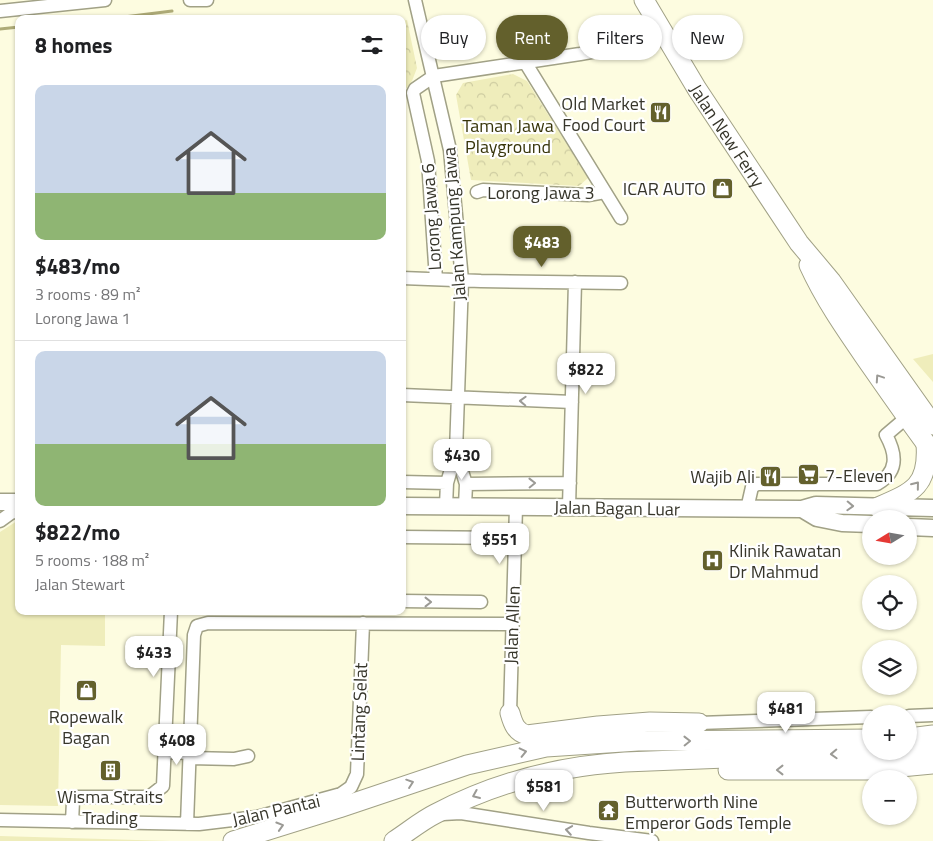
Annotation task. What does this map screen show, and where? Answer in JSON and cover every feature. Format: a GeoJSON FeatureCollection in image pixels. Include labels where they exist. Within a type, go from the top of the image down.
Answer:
{"type":"FeatureCollection","features":[{"type":"Feature","properties":{"kind":"highway","name":"Jalan New Ferry"},"geometry":{"type":"LineString","coordinates":[[644,0],[697,89],[799,243],[831,281],[933,425]]}},
{"type":"Feature","properties":{"kind":"highway","name":"Jalan New Ferry"},"geometry":{"type":"LineString","coordinates":[[799,243],[820,289],[906,418],[930,448]]}},
{"type":"Feature","properties":{"kind":"highway"},"geometry":{"type":"LineString","coordinates":[[884,510],[917,486],[924,474],[930,448]]}},
{"type":"Feature","properties":{"kind":"highway"},"geometry":{"type":"LineString","coordinates":[[510,713],[517,729],[527,735],[650,722],[699,723]]}},
{"type":"Feature","properties":{"kind":"highway"},"geometry":{"type":"LineString","coordinates":[[466,766],[502,744],[508,734],[510,713]]}},
{"type":"Feature","properties":{"kind":"highway"},"geometry":{"type":"LineString","coordinates":[[233,841],[466,766],[600,735],[699,723]]}},
{"type":"Feature","properties":{"kind":"highway"},"geometry":{"type":"LineString","coordinates":[[917,737],[933,734]]}},
{"type":"Feature","properties":{"kind":"highway"},"geometry":{"type":"LineString","coordinates":[[546,747],[638,741],[862,746]]}},
{"type":"Feature","properties":{"kind":"highway"},"geometry":{"type":"LineString","coordinates":[[394,841],[434,814],[479,793],[531,776],[584,766],[625,762],[862,747]]}},
{"type":"Feature","properties":{"kind":"highway"},"geometry":{"type":"LineString","coordinates":[[917,750],[933,748]]}},
{"type":"Feature","properties":{"kind":"highway"},"geometry":{"type":"LineString","coordinates":[[625,762],[673,768],[723,770],[869,770],[933,764]]}},
{"type":"Feature","properties":{"kind":"main road"},"geometry":{"type":"LineString","coordinates":[[0,502],[15,502]]}},
{"type":"Feature","properties":{"kind":"main road","name":"Jalan Bagan Luar"},"geometry":{"type":"LineString","coordinates":[[406,506],[802,510],[816,505],[862,514]]}},
{"type":"Feature","properties":{"kind":"main road","name":"Jalan Bagan Luar"},"geometry":{"type":"LineString","coordinates":[[918,510],[933,508]]}},
{"type":"Feature","properties":{"kind":"main road"},"geometry":{"type":"LineString","coordinates":[[918,527],[933,528]]}},
{"type":"Feature","properties":{"kind":"street"},"geometry":{"type":"LineString","coordinates":[[0,11],[106,0]]}},
{"type":"Feature","properties":{"kind":"street"},"geometry":{"type":"LineString","coordinates":[[190,0],[206,0]]}},
{"type":"Feature","properties":{"kind":"street","name":"Jalan Kampung Jawa"},"geometry":{"type":"LineString","coordinates":[[415,0],[450,150],[462,280],[456,452],[447,483],[446,506]]}},
{"type":"Feature","properties":{"kind":"street"},"geometry":{"type":"LineString","coordinates":[[434,76],[578,54]]}},
{"type":"Feature","properties":{"kind":"street"},"geometry":{"type":"LineString","coordinates":[[525,62],[621,218]]}},
{"type":"Feature","properties":{"kind":"street","name":"Lorong Jawa 6"},"geometry":{"type":"LineString","coordinates":[[434,76],[415,89],[413,93],[428,161],[436,279]]}},
{"type":"Feature","properties":{"kind":"street","name":"Lorong Jawa 3"},"geometry":{"type":"LineString","coordinates":[[476,192],[483,190],[588,195],[605,192]]}},
{"type":"Feature","properties":{"kind":"street"},"geometry":{"type":"LineString","coordinates":[[406,278],[621,283]]}},
{"type":"Feature","properties":{"kind":"street"},"geometry":{"type":"LineString","coordinates":[[569,507],[576,282]]}},
{"type":"Feature","properties":{"kind":"street"},"geometry":{"type":"LineString","coordinates":[[406,395],[572,402]]}},
{"type":"Feature","properties":{"kind":"street"},"geometry":{"type":"LineString","coordinates":[[747,509],[752,487],[757,484],[877,484],[885,480],[895,462],[894,449],[886,436],[906,418]]}},
{"type":"Feature","properties":{"kind":"street","name":"Jalan Kampung Jawa"},"geometry":{"type":"LineString","coordinates":[[456,452],[466,484],[465,506]]}},
{"type":"Feature","properties":{"kind":"street"},"geometry":{"type":"LineString","coordinates":[[406,482],[447,483]]}},
{"type":"Feature","properties":{"kind":"street"},"geometry":{"type":"LineString","coordinates":[[466,484],[570,483]]}},
{"type":"Feature","properties":{"kind":"street","name":"Jalan Allen"},"geometry":{"type":"LineString","coordinates":[[510,713],[516,507]]}},
{"type":"Feature","properties":{"kind":"street"},"geometry":{"type":"LineString","coordinates":[[0,521],[15,512]]}},
{"type":"Feature","properties":{"kind":"street"},"geometry":{"type":"LineString","coordinates":[[406,537],[515,538]]}},
{"type":"Feature","properties":{"kind":"street"},"geometry":{"type":"LineString","coordinates":[[406,602],[481,602]]}},
{"type":"Feature","properties":{"kind":"street"},"geometry":{"type":"LineString","coordinates":[[452,624],[453,602]]}},
{"type":"Feature","properties":{"kind":"street"},"geometry":{"type":"LineString","coordinates":[[72,822],[73,801],[77,797],[152,796],[164,783],[171,615]]}},
{"type":"Feature","properties":{"kind":"street"},"geometry":{"type":"LineString","coordinates":[[187,824],[194,635],[197,626],[208,622],[267,617],[363,624],[512,624]]}},
{"type":"Feature","properties":{"kind":"street","name":"Lintang Selat"},"geometry":{"type":"LineString","coordinates":[[341,794],[351,787],[356,774],[363,624]]}},
{"type":"Feature","properties":{"kind":"street"},"geometry":{"type":"LineString","coordinates":[[917,716],[933,715]]}},
{"type":"Feature","properties":{"kind":"street"},"geometry":{"type":"LineString","coordinates":[[699,723],[862,717]]}},
{"type":"Feature","properties":{"kind":"street"},"geometry":{"type":"LineString","coordinates":[[165,752],[234,759],[248,756]]}},
{"type":"Feature","properties":{"kind":"street","name":"Jalan Pantai"},"geometry":{"type":"LineString","coordinates":[[0,820],[187,824],[257,817],[341,794]]}},
{"type":"Feature","properties":{"kind":"street"},"geometry":{"type":"LineString","coordinates":[[434,814],[461,813],[652,841]]}},
{"type":"Feature","properties":{"kind":"green space"},"geometry":{"type":"Polygon","coordinates":[[[406,20],[417,68],[412,81],[406,89],[406,20]]]}},
{"type":"Feature","properties":{"kind":"green space","name":"Taman Jawa Playground"},"geometry":{"type":"Polygon","coordinates":[[[513,74],[527,81],[588,178],[579,186],[471,180],[456,95],[463,83],[513,74]]]}},
{"type":"Feature","properties":{"kind":"green space"},"geometry":{"type":"Polygon","coordinates":[[[933,354],[933,382],[913,359],[933,354]]]}},
{"type":"Feature","properties":{"kind":"green space"},"geometry":{"type":"Polygon","coordinates":[[[15,522],[15,615],[105,615],[105,646],[61,645],[58,806],[0,805],[0,532],[15,522]]]}},
{"type":"Feature","properties":{"kind":"green space"},"geometry":{"type":"Polygon","coordinates":[[[0,836],[171,841],[0,841],[0,836]]]}},
{"type":"Feature","properties":{"kind":"waterway"},"geometry":{"type":"LineString","coordinates":[[140,15],[172,11]]}},
{"type":"Feature","properties":{"kind":"waterway"},"geometry":{"type":"LineString","coordinates":[[0,29],[15,27]]}},
{"type":"Feature","properties":{"kind":"place","name":"Old Market Food Court"},"geometry":{"type":"Point","coordinates":[661,113]}},
{"type":"Feature","properties":{"kind":"place","name":"ICAR AUTO"},"geometry":{"type":"Point","coordinates":[722,188]}},
{"type":"Feature","properties":{"kind":"place","name":"7-Eleven"},"geometry":{"type":"Point","coordinates":[809,475]}},
{"type":"Feature","properties":{"kind":"place","name":"Wajib Ali"},"geometry":{"type":"Point","coordinates":[771,476]}},
{"type":"Feature","properties":{"kind":"place","name":"Klinik Rawatan Dr Mahmud"},"geometry":{"type":"Point","coordinates":[713,560]}},
{"type":"Feature","properties":{"kind":"place","name":"Ropewalk Bagan"},"geometry":{"type":"Point","coordinates":[86,691]}},
{"type":"Feature","properties":{"kind":"place","name":"Wisma Straits Trading"},"geometry":{"type":"Point","coordinates":[110,771]}},
{"type":"Feature","properties":{"kind":"place","name":"Butterworth Nine Emperor Gods Temple"},"geometry":{"type":"Point","coordinates":[609,811]}}]}
